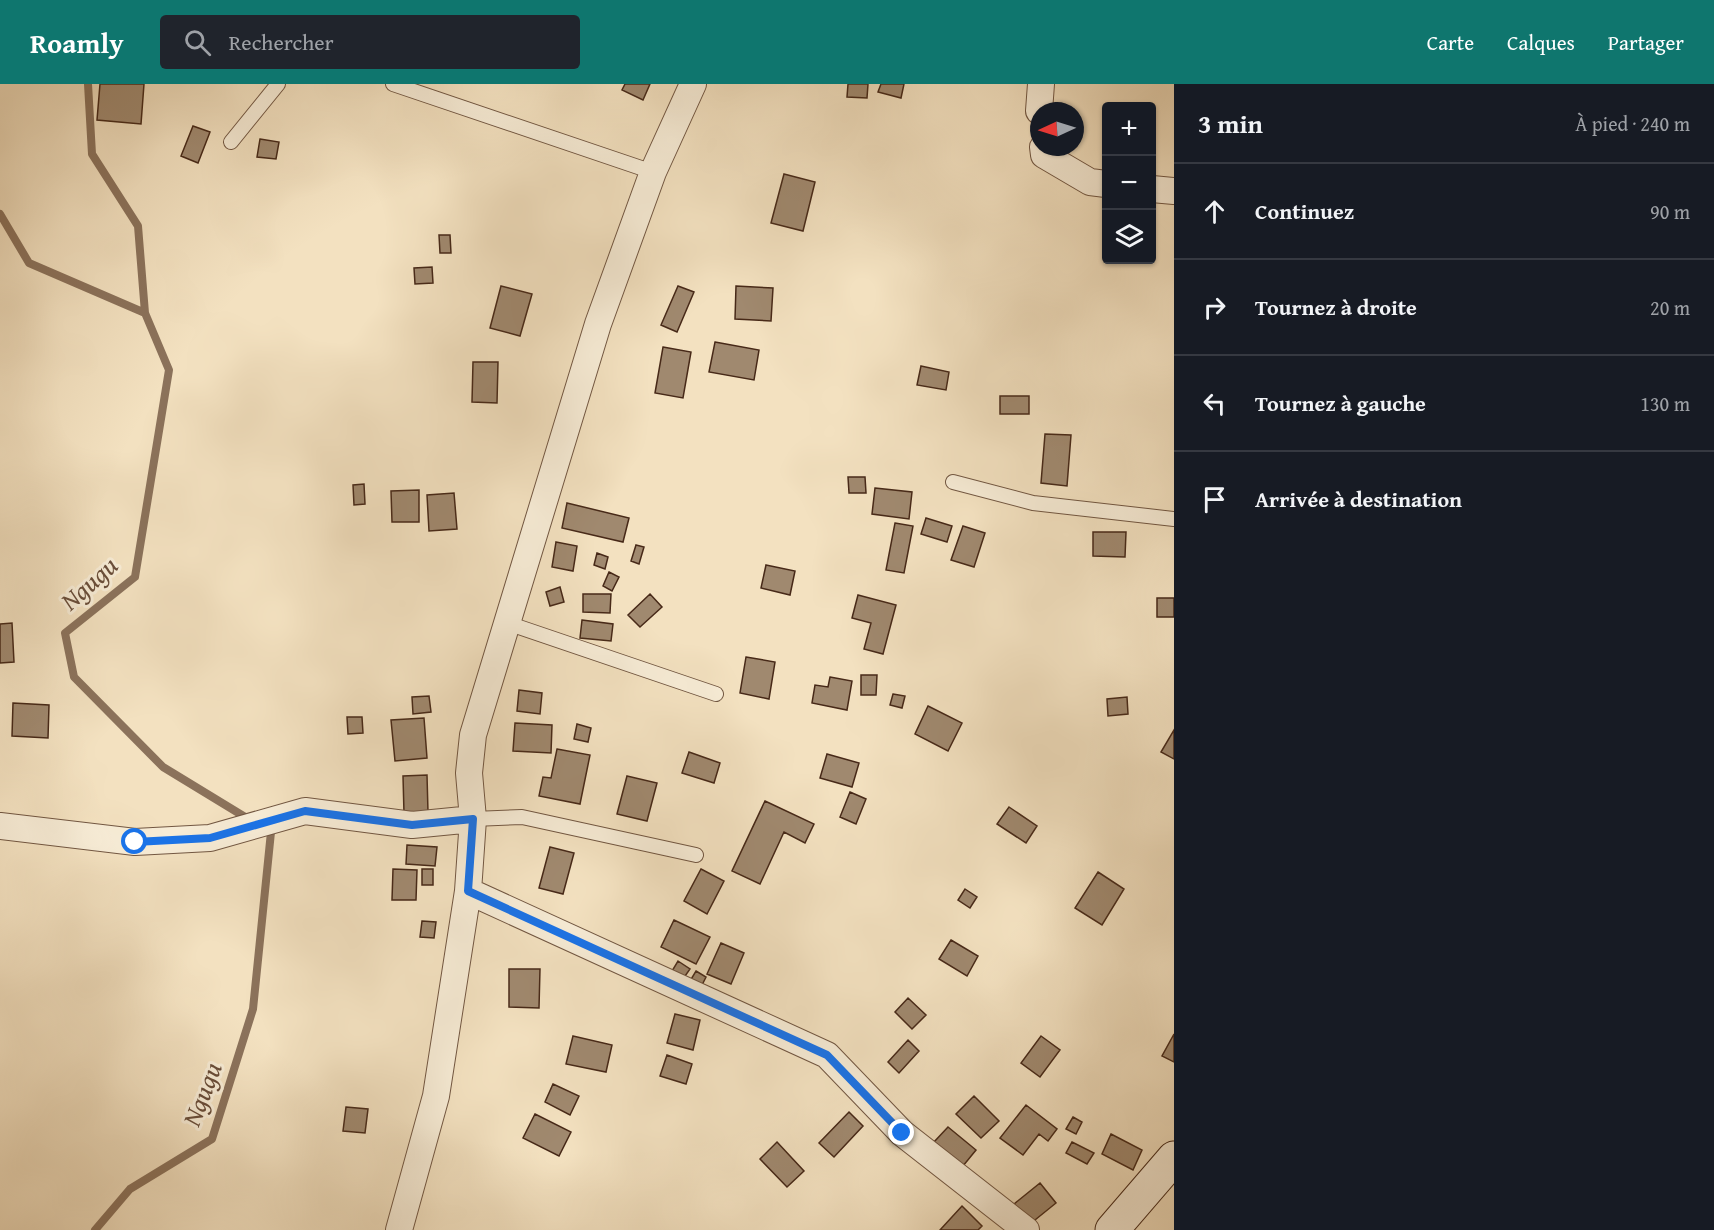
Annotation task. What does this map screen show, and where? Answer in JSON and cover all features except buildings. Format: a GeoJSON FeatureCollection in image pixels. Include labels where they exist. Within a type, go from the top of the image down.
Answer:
{"type":"FeatureCollection","features":[{"type":"Feature","properties":{"kind":"main road"},"geometry":{"type":"LineString","coordinates":[[1112,1230],[1174,1158]]}},
{"type":"Feature","properties":{"kind":"street"},"geometry":{"type":"LineString","coordinates":[[399,1230],[436,1096],[468,891],[473,819],[469,772],[473,735],[598,324],[652,172],[693,84]]}},
{"type":"Feature","properties":{"kind":"street"},"geometry":{"type":"LineString","coordinates":[[1040,102],[1041,84]]}},
{"type":"Feature","properties":{"kind":"street"},"geometry":{"type":"LineString","coordinates":[[1046,156],[1090,182],[1102,183]]}},
{"type":"Feature","properties":{"kind":"street"},"geometry":{"type":"LineString","coordinates":[[1156,189],[1174,191]]}},
{"type":"Feature","properties":{"kind":"street"},"geometry":{"type":"LineString","coordinates":[[0,826],[135,842],[210,838],[305,811],[412,825],[473,819]]}},
{"type":"Feature","properties":{"kind":"street"},"geometry":{"type":"LineString","coordinates":[[468,891],[827,1055],[902,1133],[1026,1230]]}},
{"type":"Feature","properties":{"kind":"lane"},"geometry":{"type":"LineString","coordinates":[[231,142],[278,84]]}},
{"type":"Feature","properties":{"kind":"lane"},"geometry":{"type":"LineString","coordinates":[[393,84],[652,172]]}},
{"type":"Feature","properties":{"kind":"lane"},"geometry":{"type":"LineString","coordinates":[[952,482],[1033,503],[1174,519]]}},
{"type":"Feature","properties":{"kind":"lane"},"geometry":{"type":"LineString","coordinates":[[507,623],[716,694]]}},
{"type":"Feature","properties":{"kind":"lane"},"geometry":{"type":"LineString","coordinates":[[473,819],[522,817],[696,855]]}},
{"type":"Feature","properties":{"kind":"waterway","name":"Ngugu"},"geometry":{"type":"LineString","coordinates":[[88,84],[92,154],[138,226],[145,313],[169,370],[135,577],[65,633],[74,677],[163,767],[250,820]]}},
{"type":"Feature","properties":{"kind":"waterway","name":"Ngugu"},"geometry":{"type":"LineString","coordinates":[[0,214],[29,263],[145,313]]}},
{"type":"Feature","properties":{"kind":"waterway","name":"Ngugu"},"geometry":{"type":"LineString","coordinates":[[95,1230],[130,1189],[212,1139],[253,1009],[271,832],[266,829]]}},
{"type":"Feature","properties":{"kind":"route"},"geometry":{"type":"LineString","coordinates":[[135,842],[210,838],[305,811],[412,825],[473,819],[468,891],[827,1055],[902,1133]]}}]}
